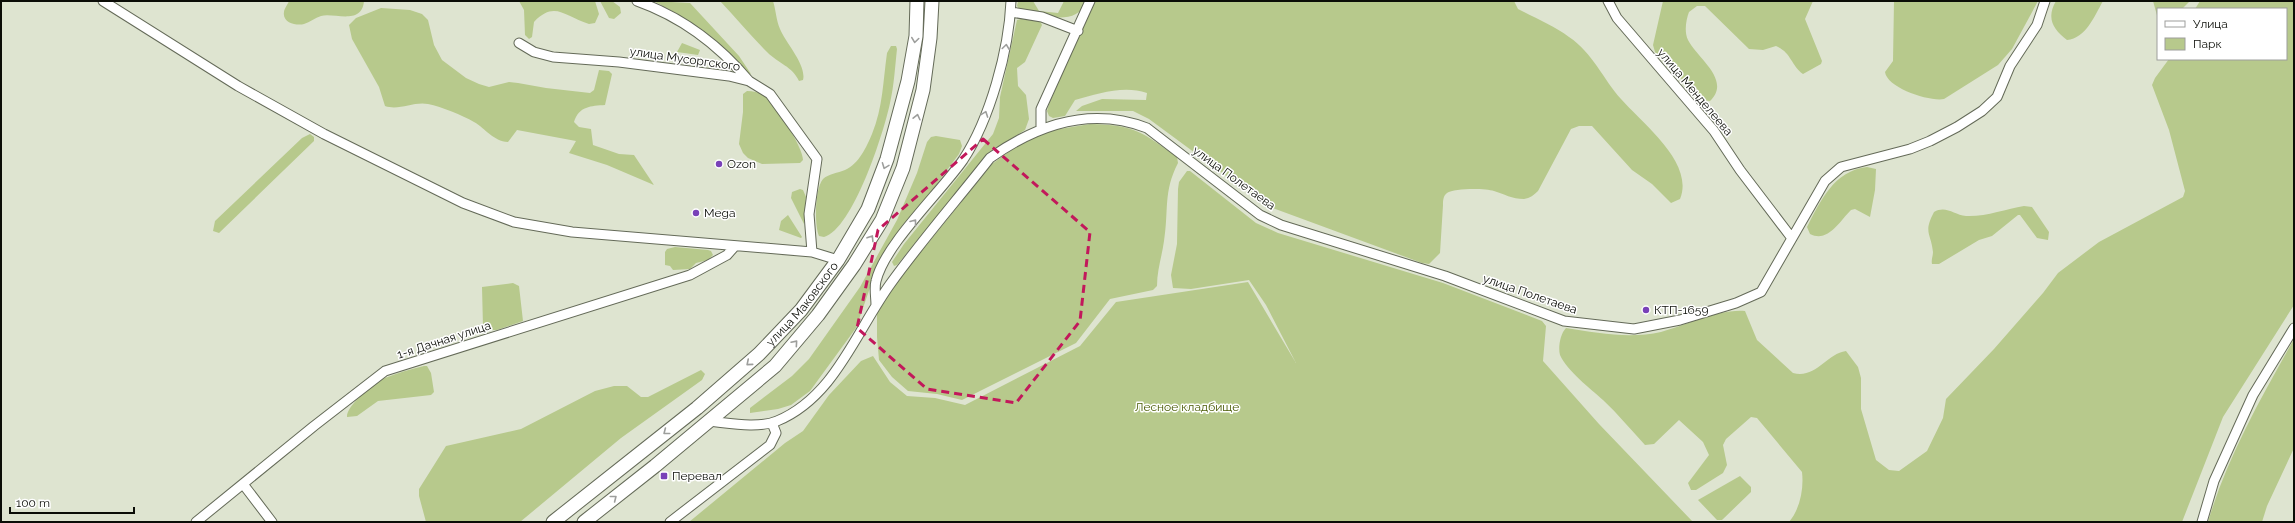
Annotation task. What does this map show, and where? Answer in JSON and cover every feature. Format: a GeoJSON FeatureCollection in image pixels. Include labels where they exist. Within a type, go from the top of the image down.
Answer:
{"type":"FeatureCollection","features":[{"type":"Feature","properties":{"kind":"highway","name":"улица Маковского"},"geometry":{"type":"LineString","coordinates":[[553,522],[697,408],[759,354],[800,310],[838,260],[868,209],[887,159],[908,81],[916,36],[917,1]]}},
{"type":"Feature","properties":{"kind":"highway","name":"улица Маковского"},"geometry":{"type":"LineString","coordinates":[[584,522],[775,366],[818,315],[854,265],[882,220],[903,168],[923,90],[930,38],[932,1]]}},
{"type":"Feature","properties":{"kind":"street"},"geometry":{"type":"LineString","coordinates":[[103,1],[238,86],[324,134],[428,187],[492,215],[514,222],[565,231],[812,252],[838,260]]}},
{"type":"Feature","properties":{"kind":"street"},"geometry":{"type":"LineString","coordinates":[[637,1],[675,16],[706,38],[748,81]]}},
{"type":"Feature","properties":{"kind":"street"},"geometry":{"type":"LineString","coordinates":[[876,305],[875,282],[890,251],[962,160],[978,134],[1002,66],[1011,12],[1011,1]]}},
{"type":"Feature","properties":{"kind":"street"},"geometry":{"type":"LineString","coordinates":[[1041,128],[1041,109],[1078,31],[1090,1]]}},
{"type":"Feature","properties":{"kind":"street","name":"улица Менделеева"},"geometry":{"type":"LineString","coordinates":[[1608,1],[1627,30],[1714,131],[1740,170],[1791,237]]}},
{"type":"Feature","properties":{"kind":"street","name":"улица Полетаева"},"geometry":{"type":"LineString","coordinates":[[772,423],[790,414],[816,396],[837,368],[891,282],[990,158],[1010,143],[1041,128],[1098,118],[1130,121],[1148,128],[1260,215],[1280,225],[1445,276],[1564,321],[1634,329],[1680,320],[1753,297],[1761,292],[1791,237],[1825,181],[1841,167],[1910,149],[1930,141],[1957,127],[1982,111],[1997,97],[2010,66],[2037,25],[2045,1]]}},
{"type":"Feature","properties":{"kind":"street"},"geometry":{"type":"LineString","coordinates":[[1011,12],[1042,17],[1078,31]]}},
{"type":"Feature","properties":{"kind":"street","name":"улица Мусоргского"},"geometry":{"type":"LineString","coordinates":[[519,42],[534,52],[553,57],[627,63],[748,81],[770,94],[817,159],[809,214],[812,252]]}},
{"type":"Feature","properties":{"kind":"street","name":"1-я Дачная улица"},"geometry":{"type":"LineString","coordinates":[[196,522],[384,371],[690,275],[727,255],[735,246]]}},
{"type":"Feature","properties":{"kind":"street"},"geometry":{"type":"LineString","coordinates":[[2202,522],[2214,481],[2253,395],[2294,328]]}},
{"type":"Feature","properties":{"kind":"street"},"geometry":{"type":"LineString","coordinates":[[670,522],[770,445],[776,434],[772,423],[745,424],[708,421]]}},
{"type":"Feature","properties":{"kind":"street"},"geometry":{"type":"LineString","coordinates":[[243,484],[272,522]]}},
{"type":"Feature","properties":{"kind":"highlighted area"},"geometry":{"type":"Polygon","coordinates":[[[983,139],[1090,232],[1080,321],[1016,403],[927,389],[857,328],[878,230],[983,139]]]}},
{"type":"Feature","properties":{"kind":"green space"},"geometry":{"type":"Polygon","coordinates":[[[289,1],[364,1],[362,9],[353,16],[326,15],[298,25],[285,19],[284,11],[289,1]]]}},
{"type":"Feature","properties":{"kind":"green space"},"geometry":{"type":"Polygon","coordinates":[[[519,1],[595,1],[599,14],[595,23],[589,24],[567,14],[554,11],[548,12],[541,15],[534,22],[532,37],[529,39],[525,35],[524,10],[519,1]]]}},
{"type":"Feature","properties":{"kind":"green space"},"geometry":{"type":"Polygon","coordinates":[[[600,1],[612,1],[620,7],[621,13],[614,19],[609,18],[600,1]]]}},
{"type":"Feature","properties":{"kind":"green space"},"geometry":{"type":"Polygon","coordinates":[[[653,1],[690,3],[739,56],[751,74],[747,73],[714,42],[679,15],[653,1]]]}},
{"type":"Feature","properties":{"kind":"green space"},"geometry":{"type":"Polygon","coordinates":[[[720,1],[773,1],[779,26],[802,68],[803,80],[799,81],[789,68],[767,52],[720,1]]]}},
{"type":"Feature","properties":{"kind":"green space"},"geometry":{"type":"Polygon","coordinates":[[[1018,1],[1033,1],[1039,11],[1058,13],[1064,1],[1087,1],[1082,9],[1075,14],[1058,18],[1020,10],[1017,6],[1018,1]]]}},
{"type":"Feature","properties":{"kind":"green space"},"geometry":{"type":"Polygon","coordinates":[[[1094,1],[1514,1],[1518,9],[1557,29],[1577,43],[1591,58],[1621,99],[1664,144],[1680,172],[1683,185],[1680,199],[1671,203],[1652,184],[1632,170],[1592,126],[1579,126],[1571,129],[1538,191],[1530,197],[1524,199],[1516,198],[1490,190],[1477,189],[1463,189],[1447,193],[1443,200],[1440,253],[1429,264],[1422,263],[1267,206],[1149,119],[1133,111],[1076,111],[1082,106],[1102,99],[1146,100],[1147,93],[1120,90],[1102,93],[1075,100],[1065,116],[1053,118],[1049,116],[1047,111],[1049,104],[1094,1]]]}},
{"type":"Feature","properties":{"kind":"green space"},"geometry":{"type":"Polygon","coordinates":[[[1663,1],[1813,1],[1805,19],[1822,61],[1821,64],[1803,74],[1788,55],[1776,46],[1763,50],[1749,49],[1705,6],[1697,6],[1689,12],[1688,15],[1686,26],[1687,37],[1692,47],[1711,69],[1717,85],[1716,93],[1710,101],[1702,100],[1655,52],[1653,45],[1663,1]]]}},
{"type":"Feature","properties":{"kind":"green space"},"geometry":{"type":"Polygon","coordinates":[[[1894,1],[2038,1],[2012,49],[1998,65],[1944,99],[1938,99],[1910,93],[1893,83],[1885,72],[1893,61],[1894,1]]]}},
{"type":"Feature","properties":{"kind":"green space"},"geometry":{"type":"Polygon","coordinates":[[[2056,1],[2103,1],[2089,26],[2079,35],[2067,40],[2058,32],[2052,23],[2051,18],[2053,7],[2056,1]]]}},
{"type":"Feature","properties":{"kind":"green space"},"geometry":{"type":"Polygon","coordinates":[[[2153,1],[2190,1],[2183,8],[2157,8],[2157,15],[2153,1]]]}},
{"type":"Feature","properties":{"kind":"green space"},"geometry":{"type":"Polygon","coordinates":[[[2200,1],[2294,1],[2294,305],[2223,417],[2182,522],[1789,522],[1796,511],[1802,492],[1802,472],[1757,418],[1751,417],[1726,439],[1723,445],[1727,465],[1723,473],[1696,490],[1691,490],[1688,483],[1709,455],[1703,442],[1679,420],[1654,444],[1645,445],[1614,411],[1573,373],[1563,361],[1559,352],[1559,345],[1562,334],[1566,328],[1625,335],[1649,334],[1661,332],[1724,312],[1745,311],[1757,340],[1793,373],[1808,373],[1839,353],[1846,351],[1858,367],[1861,378],[1861,409],[1876,460],[1889,470],[1899,471],[1927,451],[1943,418],[1946,399],[1994,349],[2043,293],[2058,273],[2099,242],[2183,197],[2185,191],[2169,130],[2152,85],[2155,78],[2168,60],[2287,60],[2287,8],[2196,8],[2200,1]]]}},
{"type":"Feature","properties":{"kind":"green space"},"geometry":{"type":"Polygon","coordinates":[[[381,8],[410,10],[422,14],[428,20],[434,45],[442,60],[466,78],[489,87],[509,82],[590,93],[594,90],[599,70],[609,71],[612,74],[605,105],[590,107],[582,110],[574,122],[579,127],[591,129],[593,145],[619,154],[634,155],[654,185],[607,165],[569,153],[576,141],[517,130],[508,142],[494,137],[469,119],[439,107],[423,103],[396,107],[385,106],[379,87],[352,39],[349,25],[356,18],[381,8]]]}},
{"type":"Feature","properties":{"kind":"green space"},"geometry":{"type":"Polygon","coordinates":[[[1017,20],[1040,21],[1042,25],[1025,62],[1017,68],[1018,86],[1026,95],[1029,119],[1025,130],[990,152],[897,265],[894,266],[892,262],[904,244],[993,134],[999,118],[1000,97],[1017,20]]]}},
{"type":"Feature","properties":{"kind":"green space"},"geometry":{"type":"Polygon","coordinates":[[[682,43],[700,50],[698,55],[677,52],[682,43]]]}},
{"type":"Feature","properties":{"kind":"green space"},"geometry":{"type":"Polygon","coordinates":[[[891,46],[896,46],[897,49],[890,103],[887,117],[866,178],[846,217],[835,230],[824,237],[819,236],[816,224],[816,207],[820,184],[823,179],[828,176],[845,170],[854,164],[865,149],[876,124],[882,94],[887,53],[891,46]]]}},
{"type":"Feature","properties":{"kind":"green space"},"geometry":{"type":"Polygon","coordinates":[[[747,91],[763,95],[777,110],[799,146],[803,160],[800,163],[762,164],[748,158],[743,153],[739,144],[743,112],[743,94],[747,91]]]}},
{"type":"Feature","properties":{"kind":"green space"},"geometry":{"type":"Polygon","coordinates":[[[1090,124],[1128,128],[1155,141],[1177,157],[1178,163],[1173,173],[1168,192],[1165,230],[1157,286],[1153,290],[1110,299],[1076,343],[962,400],[937,394],[908,391],[892,377],[879,360],[877,306],[879,297],[929,242],[992,164],[1018,145],[1042,132],[1090,124]]]}},
{"type":"Feature","properties":{"kind":"green space"},"geometry":{"type":"Polygon","coordinates":[[[310,134],[314,137],[314,141],[219,233],[213,231],[215,221],[302,138],[310,134]]]}},
{"type":"Feature","properties":{"kind":"green space"},"geometry":{"type":"Polygon","coordinates":[[[936,136],[960,140],[962,146],[959,154],[879,262],[856,328],[810,391],[791,405],[778,409],[750,413],[750,408],[792,376],[809,359],[860,287],[897,220],[917,173],[927,142],[931,137],[936,136]]]}},
{"type":"Feature","properties":{"kind":"green space"},"geometry":{"type":"Polygon","coordinates":[[[1867,167],[1876,169],[1875,190],[1870,217],[1855,209],[1851,210],[1828,234],[1816,236],[1810,234],[1807,227],[1823,197],[1830,188],[1846,174],[1867,167]]]}},
{"type":"Feature","properties":{"kind":"green space","name":"Лесное кладбище"},"geometry":{"type":"Polygon","coordinates":[[[1187,171],[1190,171],[1256,223],[1278,233],[1443,283],[1542,321],[1546,326],[1543,361],[1599,424],[1693,522],[689,522],[785,443],[803,431],[829,395],[861,361],[873,356],[890,382],[907,396],[935,398],[965,405],[1080,346],[1116,302],[1248,282],[1296,363],[1266,305],[1249,280],[1191,289],[1173,288],[1171,275],[1177,244],[1178,189],[1179,182],[1187,171]]]}},
{"type":"Feature","properties":{"kind":"green space"},"geometry":{"type":"Polygon","coordinates":[[[800,189],[803,190],[806,197],[804,224],[791,198],[792,192],[800,189]]]}},
{"type":"Feature","properties":{"kind":"green space"},"geometry":{"type":"Polygon","coordinates":[[[2024,206],[2032,207],[2049,232],[2048,240],[2037,238],[2020,215],[2018,215],[1992,236],[1979,240],[1939,264],[1932,264],[1933,252],[1928,229],[1934,212],[1938,210],[1946,210],[1966,216],[1973,216],[2024,206]]]}},
{"type":"Feature","properties":{"kind":"green space"},"geometry":{"type":"Polygon","coordinates":[[[788,215],[802,237],[801,238],[779,230],[781,221],[788,215]]]}},
{"type":"Feature","properties":{"kind":"green space"},"geometry":{"type":"Polygon","coordinates":[[[675,247],[708,250],[711,251],[713,255],[708,260],[696,263],[690,269],[673,270],[670,266],[665,265],[665,252],[667,249],[675,247]]]}},
{"type":"Feature","properties":{"kind":"green space"},"geometry":{"type":"Polygon","coordinates":[[[513,283],[519,286],[523,321],[497,330],[486,330],[483,327],[482,287],[513,283]]]}},
{"type":"Feature","properties":{"kind":"green space"},"geometry":{"type":"Polygon","coordinates":[[[2294,339],[2294,448],[2267,506],[2262,522],[2208,522],[2235,451],[2257,406],[2294,339]]]}},
{"type":"Feature","properties":{"kind":"green space"},"geometry":{"type":"Polygon","coordinates":[[[427,366],[431,373],[434,392],[431,395],[378,401],[357,416],[347,417],[348,412],[356,401],[380,381],[399,373],[427,366]]]}},
{"type":"Feature","properties":{"kind":"green space"},"geometry":{"type":"Polygon","coordinates":[[[701,370],[705,374],[702,380],[621,438],[520,522],[426,522],[419,496],[419,489],[446,446],[521,429],[595,391],[614,386],[627,386],[641,397],[648,397],[701,370]]]}},
{"type":"Feature","properties":{"kind":"green space"},"geometry":{"type":"Polygon","coordinates":[[[1740,476],[1751,487],[1751,492],[1722,520],[1717,520],[1698,500],[1740,476]]]}},
{"type":"Feature","properties":{"kind":"place","name":"Ozon"},"geometry":{"type":"Point","coordinates":[719,164]}},
{"type":"Feature","properties":{"kind":"place","name":"Mega"},"geometry":{"type":"Point","coordinates":[696,213]}},
{"type":"Feature","properties":{"kind":"place","name":"КТП-1659"},"geometry":{"type":"Point","coordinates":[1646,310]}},
{"type":"Feature","properties":{"kind":"place","name":"Перевал"},"geometry":{"type":"Point","coordinates":[664,476]}}]}
